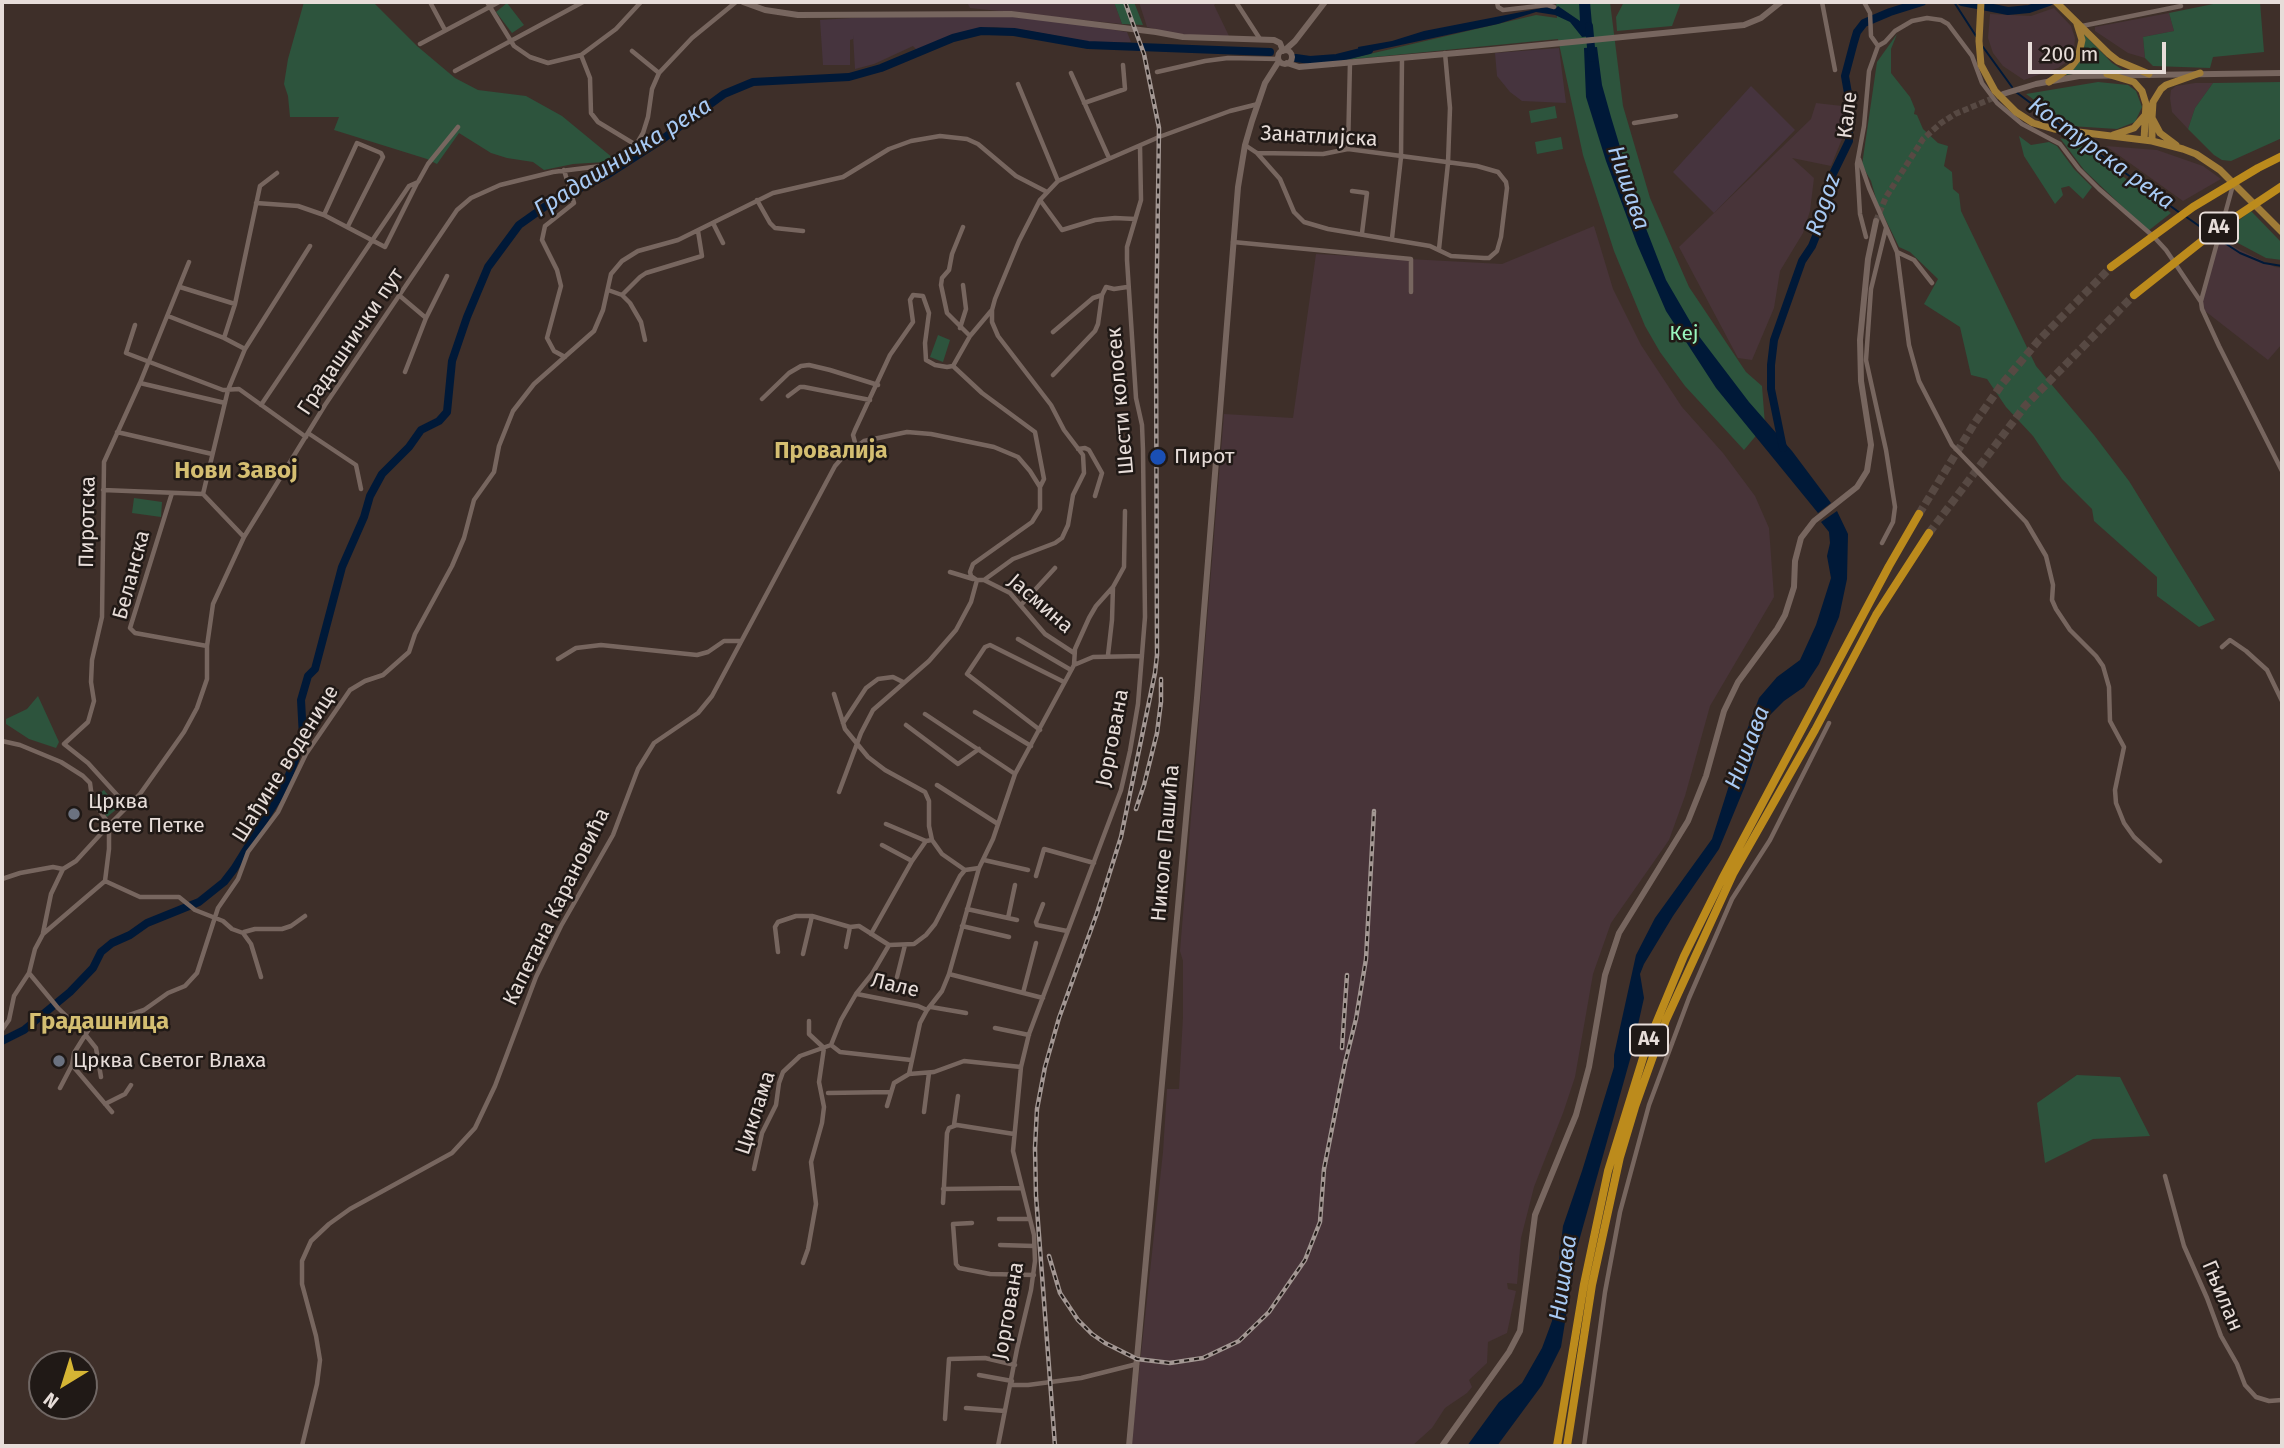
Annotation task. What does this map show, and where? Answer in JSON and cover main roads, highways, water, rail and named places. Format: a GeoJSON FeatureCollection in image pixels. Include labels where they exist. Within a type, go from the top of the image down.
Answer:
{"type":"FeatureCollection","features":[{"type":"Feature","properties":{"kind":"highway","name":"A4"},"geometry":{"type":"LineString","coordinates":[[2111,267],[2193,207],[2282,156]]}},
{"type":"Feature","properties":{"kind":"highway","name":"A4"},"geometry":{"type":"LineString","coordinates":[[2134,295],[2216,230],[2279,188]]}},
{"type":"Feature","properties":{"kind":"highway","name":"A4"},"geometry":{"type":"LineString","coordinates":[[1558,1446],[1581,1297],[1608,1171],[1654,1026],[1684,956],[1728,867],[1919,514]]}},
{"type":"Feature","properties":{"kind":"highway","name":"A4"},"geometry":{"type":"LineString","coordinates":[[1567,1446],[1592,1285],[1620,1157],[1665,1020],[1733,874],[1825,713],[1876,615],[1929,533]]}},
{"type":"Feature","properties":{"kind":"main road"},"geometry":{"type":"LineString","coordinates":[[743,2],[765,10],[798,15],[999,13],[1182,37],[1264,40],[1284,56],[1307,66],[1747,24],[1761,18],[1781,2]]}},
{"type":"Feature","properties":{"kind":"main road","name":"Николе Пашића"},"geometry":{"type":"LineString","coordinates":[[1129,1446],[1202,637],[1240,173],[1245,145],[1265,83],[1325,2]]}},
{"type":"Feature","properties":{"kind":"main road"},"geometry":{"type":"LineString","coordinates":[[2057,3],[2118,61],[2149,74]]}},
{"type":"Feature","properties":{"kind":"main road"},"geometry":{"type":"LineString","coordinates":[[1981,6],[1981,65],[1990,83],[2008,106],[2033,122],[2064,131],[2148,141],[2183,149]]}},
{"type":"Feature","properties":{"kind":"main road"},"geometry":{"type":"LineString","coordinates":[[2049,82],[2071,67],[2081,51],[2081,34],[2073,18]]}},
{"type":"Feature","properties":{"kind":"main road"},"geometry":{"type":"LineString","coordinates":[[1284,56],[1293,43]]}},
{"type":"Feature","properties":{"kind":"main road"},"geometry":{"type":"LineString","coordinates":[[2108,136],[2130,130],[2149,116],[2161,89],[2175,80],[2200,73]]}},
{"type":"Feature","properties":{"kind":"main road"},"geometry":{"type":"LineString","coordinates":[[2005,94],[2049,82],[2108,74],[2282,73]]}},
{"type":"Feature","properties":{"kind":"main road"},"geometry":{"type":"LineString","coordinates":[[2108,74],[2140,87],[2149,116],[2148,141]]}},
{"type":"Feature","properties":{"kind":"main road"},"geometry":{"type":"LineString","coordinates":[[2149,116],[2160,133],[2207,161],[2234,183],[2282,232]]}},
{"type":"Feature","properties":{"kind":"main road"},"geometry":{"type":"LineString","coordinates":[[1442,1446],[1509,1352],[1520,1331],[1535,1215],[1576,1115],[1612,949],[1631,910],[1688,821],[1706,776],[1724,711],[1738,682],[1785,615],[1794,587],[1799,545],[1808,527],[1849,496],[1865,477],[1871,456],[1870,430],[1861,382],[1859,351],[1864,295],[1876,221]]}},
{"type":"Feature","properties":{"kind":"water"},"geometry":{"type":"Polygon","coordinates":[[[1579,2],[1590,2],[1593,36],[1582,37],[1570,22],[1555,15],[1536,12],[1498,24],[1359,54],[1358,47],[1547,7],[1555,9],[1558,6],[1580,21],[1579,2]]]}},
{"type":"Feature","properties":{"kind":"water"},"geometry":{"type":"Polygon","coordinates":[[[1597,47],[1602,85],[1611,117],[1640,213],[1666,280],[1698,335],[1831,503],[1818,513],[1716,388],[1666,311],[1637,244],[1586,97],[1584,48],[1597,47]]]}},
{"type":"Feature","properties":{"kind":"water"},"geometry":{"type":"Polygon","coordinates":[[[1837,511],[1848,534],[1847,579],[1839,617],[1819,664],[1804,687],[1768,717],[1745,786],[1719,849],[1673,916],[1640,974],[1644,998],[1631,1056],[1577,1248],[1561,1347],[1542,1385],[1497,1446],[1467,1446],[1499,1402],[1522,1383],[1542,1348],[1552,1321],[1563,1226],[1614,1067],[1614,1055],[1636,955],[1655,918],[1712,839],[1759,698],[1777,677],[1800,660],[1816,625],[1831,578],[1827,556],[1829,532],[1821,522],[1837,511]]]}},
{"type":"Feature","properties":{"kind":"waterway","name":"Rogoz"},"geometry":{"type":"LineString","coordinates":[[1783,448],[1771,389],[1774,340],[1802,261],[1812,246],[1824,216],[1829,182],[1849,141],[1849,99],[1845,76],[1857,32],[1864,23],[1922,2]]}},
{"type":"Feature","properties":{"kind":"waterway","name":"Костурска река"},"geometry":{"type":"LineString","coordinates":[[1954,2],[1976,36]]}},
{"type":"Feature","properties":{"kind":"waterway","name":"Rogoz"},"geometry":{"type":"LineString","coordinates":[[1962,2],[2008,11],[2029,9],[2049,2]]}},
{"type":"Feature","properties":{"kind":"waterway","name":"Нишава"},"geometry":{"type":"LineString","coordinates":[[1589,26],[1592,58]]}},
{"type":"Feature","properties":{"kind":"waterway","name":"Градашничка река"},"geometry":{"type":"LineString","coordinates":[[2,1041],[24,1030],[70,992],[93,968],[101,952],[112,943],[147,923],[199,902],[224,882],[234,869],[283,790],[295,760],[303,737],[301,700],[308,676],[315,669],[342,567],[364,517],[370,496],[382,474],[409,447],[421,430],[439,421],[447,412],[452,361],[467,317],[488,267],[519,225],[550,203],[607,175],[660,141],[724,94],[753,82],[849,77],[881,68],[953,38],[981,31],[1014,32],[1088,45],[1270,52]]}},
{"type":"Feature","properties":{"kind":"waterway","name":"Костурска река"},"geometry":{"type":"LineString","coordinates":[[1983,47],[2012,87]]}},
{"type":"Feature","properties":{"kind":"waterway","name":"Градашничка река"},"geometry":{"type":"LineString","coordinates":[[1296,58],[1337,58],[1369,50]]}},
{"type":"Feature","properties":{"kind":"waterway","name":"Костурска река"},"geometry":{"type":"LineString","coordinates":[[2016,92],[2061,126]]}},
{"type":"Feature","properties":{"kind":"waterway","name":"Костурска река"},"geometry":{"type":"LineString","coordinates":[[2072,134],[2180,213]]}},
{"type":"Feature","properties":{"kind":"waterway","name":"Костурска река"},"geometry":{"type":"LineString","coordinates":[[2185,216],[2209,233]]}},
{"type":"Feature","properties":{"kind":"waterway","name":"Костурска река"},"geometry":{"type":"LineString","coordinates":[[2214,236],[2240,253],[2264,263],[2282,266]]}},
{"type":"Feature","properties":{"kind":"tunnel"},"geometry":{"type":"LineString","coordinates":[[1876,221],[1886,197],[1923,139],[1955,114],[1998,96]]}},
{"type":"Feature","properties":{"kind":"tunnel"},"geometry":{"type":"LineString","coordinates":[[1919,514],[2002,384],[2039,340],[2111,267]]}},
{"type":"Feature","properties":{"kind":"tunnel"},"geometry":{"type":"LineString","coordinates":[[1929,533],[2025,406],[2134,295]]}},
{"type":"Feature","properties":{"kind":"railway"},"geometry":{"type":"LineString","coordinates":[[1055,1446],[1036,1196],[1037,1109],[1059,1018],[1121,837],[1157,655],[1156,334],[1159,128],[1144,54],[1125,2]]}},
{"type":"Feature","properties":{"kind":"railway"},"geometry":{"type":"LineString","coordinates":[[1136,809],[1157,733],[1161,679]]}},
{"type":"Feature","properties":{"kind":"railway"},"geometry":{"type":"LineString","coordinates":[[1049,1256],[1060,1293],[1078,1320],[1105,1343],[1137,1359],[1170,1363],[1203,1358],[1239,1341],[1269,1312],[1305,1260],[1320,1222],[1324,1169],[1366,959],[1374,811]]}},
{"type":"Feature","properties":{"kind":"railway"},"geometry":{"type":"LineString","coordinates":[[1342,1048],[1347,975]]}},
{"type":"Feature","properties":{"kind":"place","name":"Пирот"},"geometry":{"type":"Point","coordinates":[1158,457]}},
{"type":"Feature","properties":{"kind":"place","name":"Црква Свете Петке"},"geometry":{"type":"Point","coordinates":[74,814]}},
{"type":"Feature","properties":{"kind":"place","name":"Црква Светог Влаха"},"geometry":{"type":"Point","coordinates":[59,1061]}},
{"type":"Feature","properties":{"kind":"district","name":"Провалија"},"geometry":{"type":"Point","coordinates":[831,452]}},
{"type":"Feature","properties":{"kind":"district","name":"Нови Завој"},"geometry":{"type":"Point","coordinates":[236,471]}},
{"type":"Feature","properties":{"kind":"district","name":"Градашница"},"geometry":{"type":"Point","coordinates":[99,1022]}},
{"type":"Feature","properties":{"kind":"park label","name":"Кеј"},"geometry":{"type":"Point","coordinates":[1684,334]}}]}
